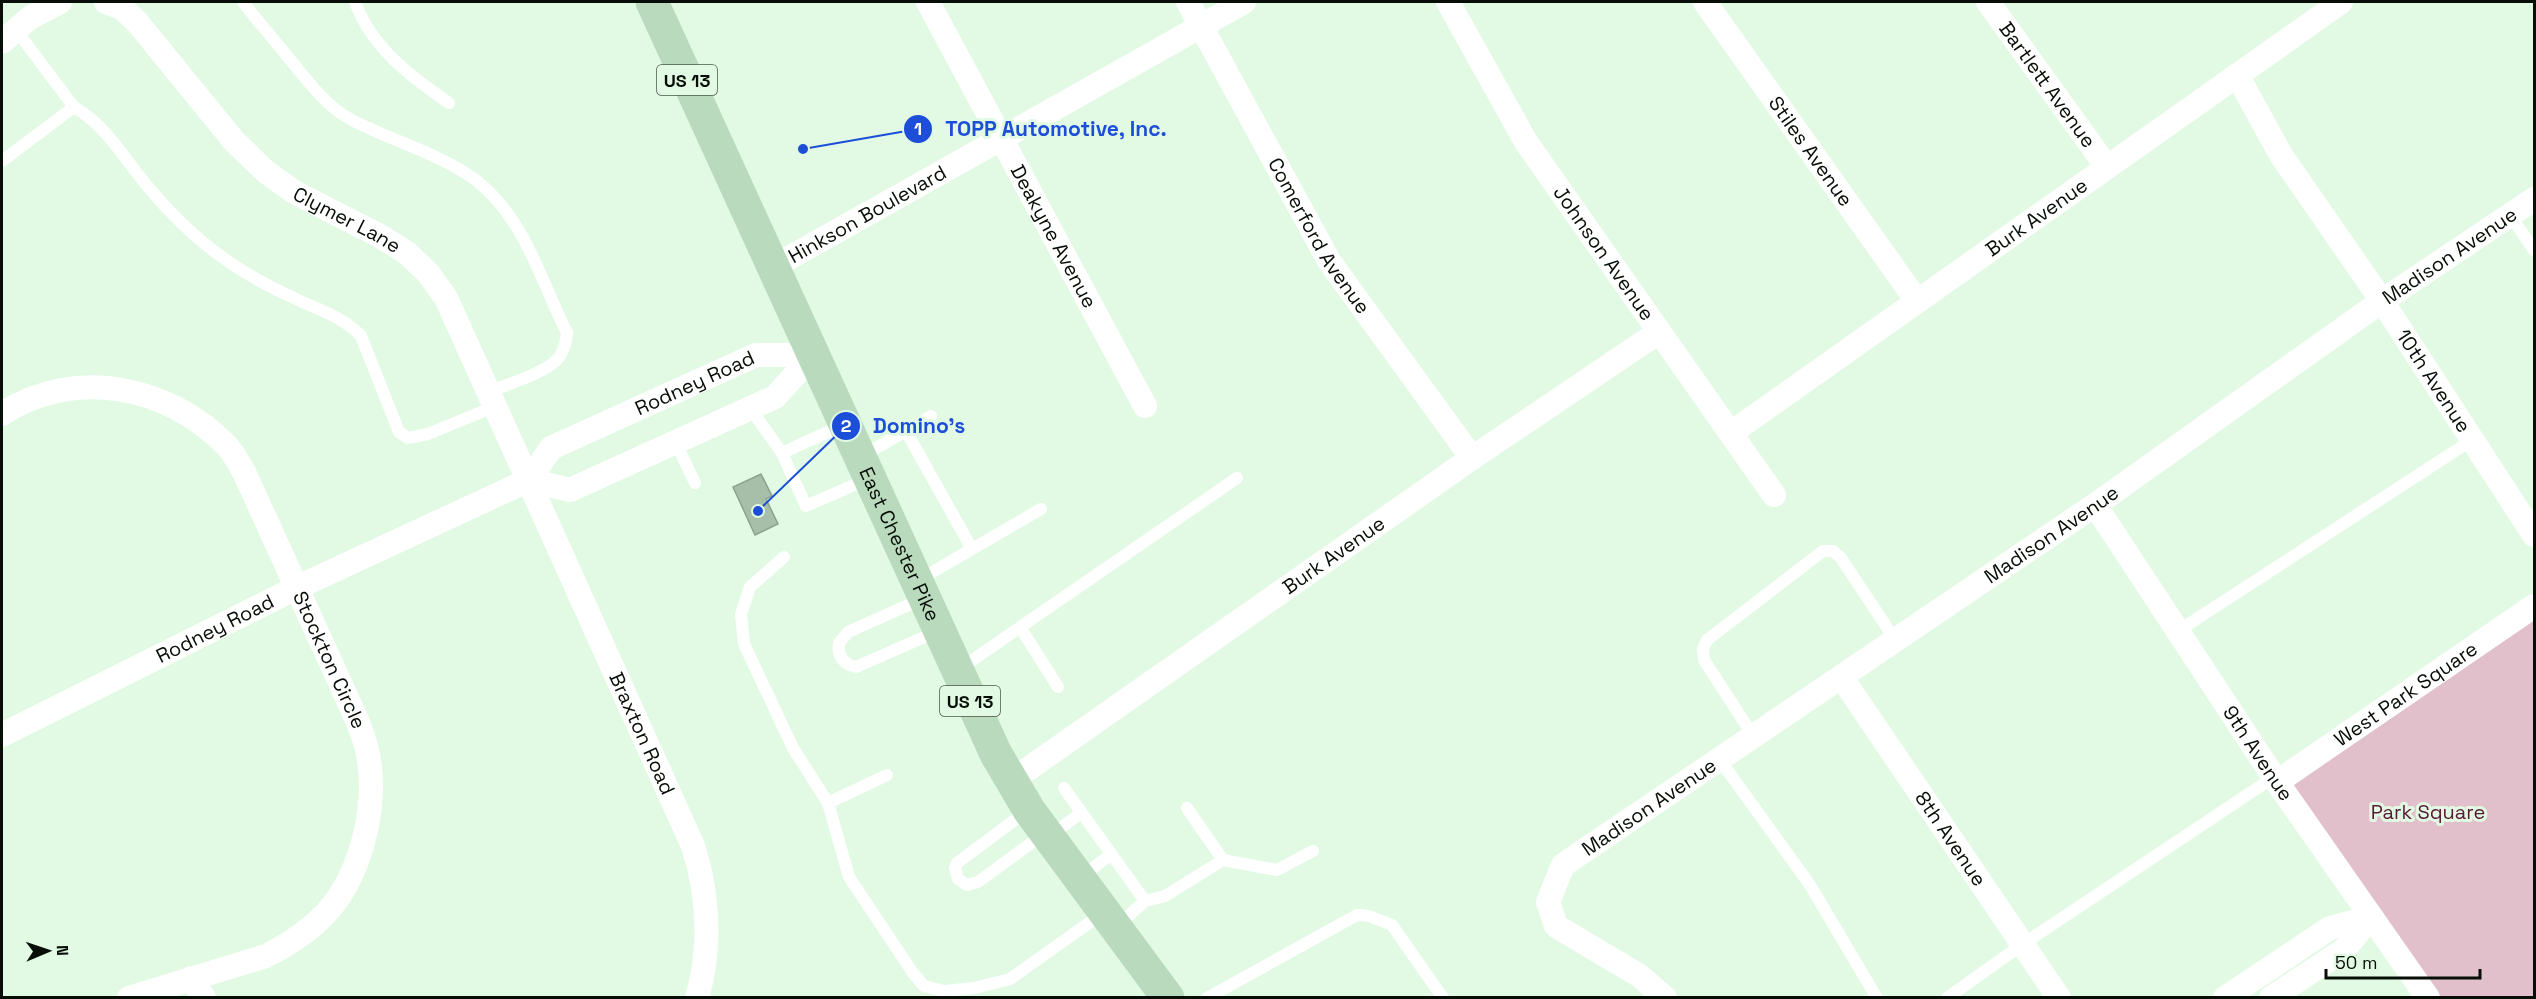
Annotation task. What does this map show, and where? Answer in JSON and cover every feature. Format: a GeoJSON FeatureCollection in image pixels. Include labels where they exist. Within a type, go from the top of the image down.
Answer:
{"type":"FeatureCollection","features":[{"type":"Feature","properties":{"kind":"main road","name":"East Chester Pike"},"geometry":{"type":"LineString","coordinates":[[652,2],[987,736],[1011,781],[1041,826],[1114,925]]}},
{"type":"Feature","properties":{"kind":"main road","name":"US 13"},"geometry":{"type":"LineString","coordinates":[[1114,925],[1168,998]]}},
{"type":"Feature","properties":{"kind":"street"},"geometry":{"type":"LineString","coordinates":[[9,36],[48,7],[60,2]]}},
{"type":"Feature","properties":{"kind":"street","name":"Clymer Lane"},"geometry":{"type":"LineString","coordinates":[[106,2],[122,8],[137,22],[234,141],[265,171],[294,192],[408,253],[428,273],[446,298],[529,480]]}},
{"type":"Feature","properties":{"kind":"street","name":"Deakyne Avenue"},"geometry":{"type":"LineString","coordinates":[[928,2],[1144,406]]}},
{"type":"Feature","properties":{"kind":"street","name":"Comerford Avenue"},"geometry":{"type":"LineString","coordinates":[[1188,2],[1329,261],[1472,458]]}},
{"type":"Feature","properties":{"kind":"street","name":"Hinkson Boulevard"},"geometry":{"type":"LineString","coordinates":[[773,267],[1244,2]]}},
{"type":"Feature","properties":{"kind":"street","name":"Johnson Avenue"},"geometry":{"type":"LineString","coordinates":[[1448,2],[1526,142],[1774,495]]}},
{"type":"Feature","properties":{"kind":"street","name":"Stiles Avenue"},"geometry":{"type":"LineString","coordinates":[[1705,2],[1917,301]]}},
{"type":"Feature","properties":{"kind":"street","name":"Bartlett Avenue"},"geometry":{"type":"LineString","coordinates":[[1988,2],[2107,167]]}},
{"type":"Feature","properties":{"kind":"street","name":"Burk Avenue"},"geometry":{"type":"LineString","coordinates":[[1731,433],[2336,3]]}},
{"type":"Feature","properties":{"kind":"street","name":"10th Avenue"},"geometry":{"type":"LineString","coordinates":[[2237,75],[2282,155],[2382,301],[2535,535]]}},
{"type":"Feature","properties":{"kind":"street","name":"Madison Avenue"},"geometry":{"type":"LineString","coordinates":[[1665,998],[1640,976],[1556,926],[1548,902],[1563,865],[2096,505],[2382,301],[2535,199]]}},
{"type":"Feature","properties":{"kind":"street","name":"Burk Avenue"},"geometry":{"type":"LineString","coordinates":[[1011,781],[1472,458],[1659,332]]}},
{"type":"Feature","properties":{"kind":"street","name":"Rodney Road"},"geometry":{"type":"LineString","coordinates":[[2,735],[296,588],[529,480],[551,448],[756,355],[813,355]]}},
{"type":"Feature","properties":{"kind":"street"},"geometry":{"type":"LineString","coordinates":[[529,480],[570,490],[775,398],[813,355]]}},
{"type":"Feature","properties":{"kind":"street","name":"Stockton Circle"},"geometry":{"type":"LineString","coordinates":[[2,414],[33,398],[63,389],[94,385],[126,390],[158,399],[205,426],[228,448],[244,472],[357,720],[368,752],[370,792],[367,826],[359,857],[336,902],[320,920],[303,934],[266,956],[197,988],[129,998]]}},
{"type":"Feature","properties":{"kind":"street","name":"Braxton Road"},"geometry":{"type":"LineString","coordinates":[[529,480],[693,846],[702,875],[708,929],[706,961],[697,998]]}},
{"type":"Feature","properties":{"kind":"street","name":"9th Avenue"},"geometry":{"type":"LineString","coordinates":[[2096,505],[2275,779],[2428,998]]}},
{"type":"Feature","properties":{"kind":"street","name":"West Park Square"},"geometry":{"type":"LineString","coordinates":[[2275,779],[2535,606]]}},
{"type":"Feature","properties":{"kind":"street","name":"8th Avenue"},"geometry":{"type":"LineString","coordinates":[[1842,678],[2060,998]]}},
{"type":"Feature","properties":{"kind":"street"},"geometry":{"type":"LineString","coordinates":[[2224,998],[2331,928],[2371,916]]}},
{"type":"Feature","properties":{"kind":"street"},"geometry":{"type":"LineString","coordinates":[[2271,998],[2344,950],[2371,916]]}},
{"type":"Feature","properties":{"kind":"lane"},"geometry":{"type":"LineString","coordinates":[[9,36],[74,107],[104,130],[149,188],[189,230],[221,257],[293,298],[349,324],[361,336],[399,432],[408,438],[428,434],[552,365],[560,356],[567,333],[530,246],[492,196],[477,181],[444,162],[349,118],[332,106],[311,85],[243,2]]}},
{"type":"Feature","properties":{"kind":"lane"},"geometry":{"type":"LineString","coordinates":[[355,2],[383,50],[411,77],[449,103]]}},
{"type":"Feature","properties":{"kind":"lane"},"geometry":{"type":"LineString","coordinates":[[2,161],[74,107]]}},
{"type":"Feature","properties":{"kind":"lane"},"geometry":{"type":"LineString","coordinates":[[2510,215],[2535,250]]}},
{"type":"Feature","properties":{"kind":"lane"},"geometry":{"type":"LineString","coordinates":[[750,408],[782,453],[806,506],[864,468],[906,431],[932,416]]}},
{"type":"Feature","properties":{"kind":"lane"},"geometry":{"type":"LineString","coordinates":[[782,453],[844,424]]}},
{"type":"Feature","properties":{"kind":"lane"},"geometry":{"type":"LineString","coordinates":[[906,431],[972,549]]}},
{"type":"Feature","properties":{"kind":"lane"},"geometry":{"type":"LineString","coordinates":[[2178,631],[2472,440]]}},
{"type":"Feature","properties":{"kind":"lane"},"geometry":{"type":"LineString","coordinates":[[676,443],[695,483]]}},
{"type":"Feature","properties":{"kind":"lane"},"geometry":{"type":"LineString","coordinates":[[957,670],[1237,478]]}},
{"type":"Feature","properties":{"kind":"lane"},"geometry":{"type":"LineString","coordinates":[[938,631],[863,665],[849,666],[839,656],[839,643],[848,632],[920,590],[972,549],[1041,509]]}},
{"type":"Feature","properties":{"kind":"lane"},"geometry":{"type":"LineString","coordinates":[[1754,737],[1704,660],[1703,649],[1707,640],[1823,551],[1833,551],[1841,558],[1896,641]]}},
{"type":"Feature","properties":{"kind":"lane"},"geometry":{"type":"LineString","coordinates":[[784,557],[750,587],[741,614],[744,644],[793,748],[828,803],[849,877],[924,986],[944,990],[974,988],[1010,979],[1114,925],[1145,901],[1165,896],[1223,860],[1277,870],[1313,851]]}},
{"type":"Feature","properties":{"kind":"lane"},"geometry":{"type":"LineString","coordinates":[[1020,627],[1058,687]]}},
{"type":"Feature","properties":{"kind":"lane"},"geometry":{"type":"LineString","coordinates":[[1720,759],[1810,885],[1877,998]]}},
{"type":"Feature","properties":{"kind":"lane"},"geometry":{"type":"LineString","coordinates":[[828,803],[887,775]]}},
{"type":"Feature","properties":{"kind":"lane"},"geometry":{"type":"LineString","coordinates":[[1947,998],[2023,944],[2275,779]]}},
{"type":"Feature","properties":{"kind":"lane"},"geometry":{"type":"LineString","coordinates":[[1064,788],[1145,901]]}},
{"type":"Feature","properties":{"kind":"lane"},"geometry":{"type":"LineString","coordinates":[[1187,808],[1223,860]]}},
{"type":"Feature","properties":{"kind":"lane"},"geometry":{"type":"LineString","coordinates":[[1041,826],[978,882],[967,885],[958,879],[955,868],[961,859],[1041,826],[1081,813]]}},
{"type":"Feature","properties":{"kind":"lane"},"geometry":{"type":"LineString","coordinates":[[1079,878],[1110,855]]}},
{"type":"Feature","properties":{"kind":"lane"},"geometry":{"type":"LineString","coordinates":[[1207,998],[1357,915],[1369,916],[1392,925],[1443,998]]}},
{"type":"Feature","properties":{"kind":"green space","name":"Park Square"},"geometry":{"type":"Polygon","coordinates":[[[2534,617],[2534,997],[2428,997],[2277,782],[2534,617]]]}},
{"type":"Feature","properties":{"kind":"building"},"geometry":{"type":"Polygon","coordinates":[[[761,474],[772,496],[766,499],[778,524],[755,535],[733,487],[761,474]]]}},
{"type":"Feature","properties":{"kind":"place","name":"TOPP Automotive, Inc."},"geometry":{"type":"Point","coordinates":[803,149]}},
{"type":"Feature","properties":{"kind":"place","name":"Domino's"},"geometry":{"type":"Point","coordinates":[758,511]}}]}
